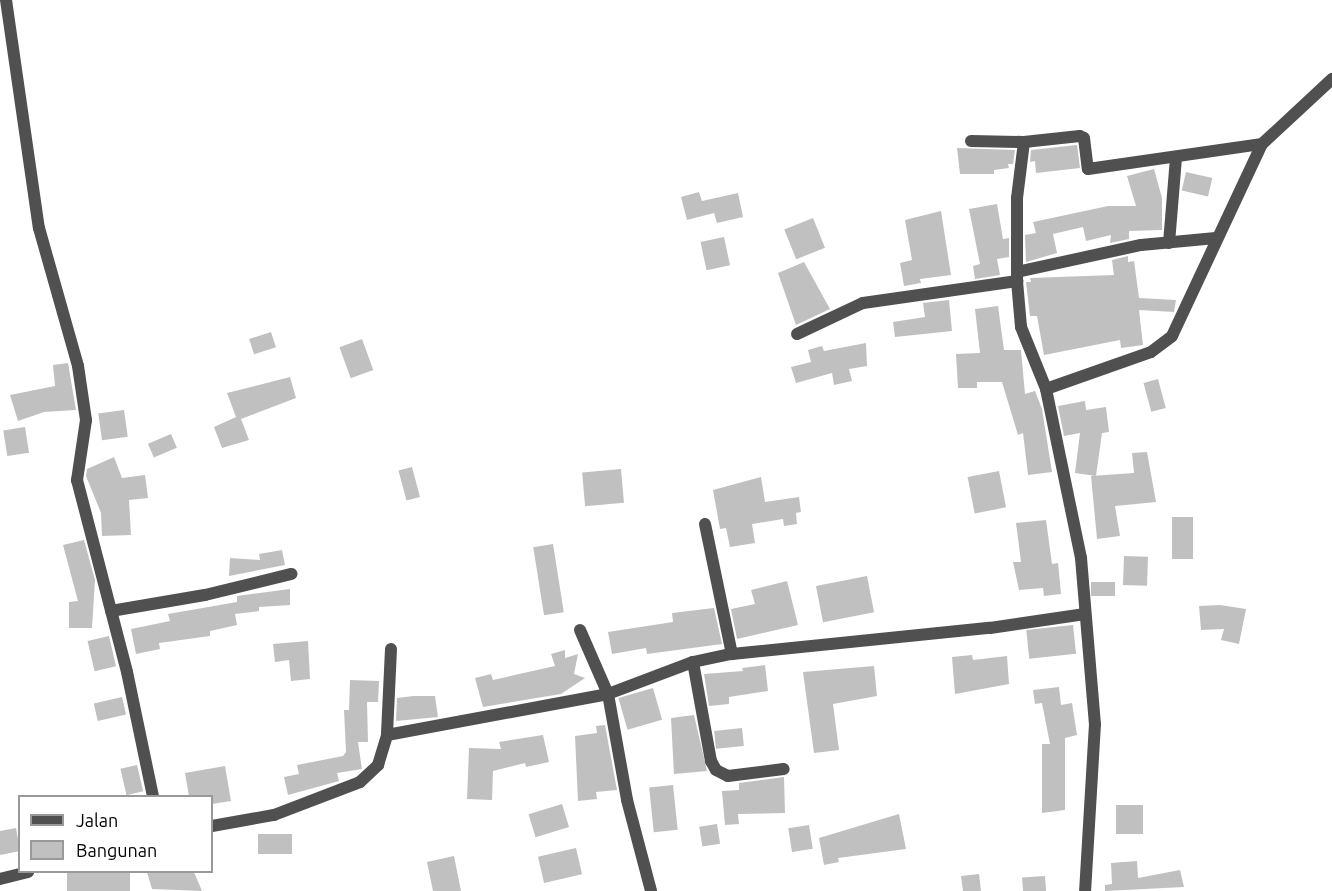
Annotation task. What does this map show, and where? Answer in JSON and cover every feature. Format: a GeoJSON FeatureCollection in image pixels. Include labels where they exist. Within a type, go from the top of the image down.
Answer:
{"type":"FeatureCollection","features":[{"type":"Feature","properties":{"kind":"street"},"geometry":{"type":"LineString","coordinates":[[6,0],[39,228],[78,366],[86,420],[77,480],[111,611],[153,795]]}},
{"type":"Feature","properties":{"kind":"street"},"geometry":{"type":"LineString","coordinates":[[1046,389],[1163,346],[1172,336],[1185,310],[1215,238],[1262,144],[1332,79]]}},
{"type":"Feature","properties":{"kind":"street"},"geometry":{"type":"LineString","coordinates":[[971,141],[1024,142],[1080,136],[1084,138],[1088,169],[1262,144]]}},
{"type":"Feature","properties":{"kind":"street"},"geometry":{"type":"LineString","coordinates":[[1024,142],[1017,198],[1017,277],[1022,327],[1046,389],[1081,558],[1095,724],[1085,891]]}},
{"type":"Feature","properties":{"kind":"street"},"geometry":{"type":"LineString","coordinates":[[1168,243],[1176,157]]}},
{"type":"Feature","properties":{"kind":"street"},"geometry":{"type":"LineString","coordinates":[[797,334],[863,303],[1017,277],[1088,254],[1215,238]]}},
{"type":"Feature","properties":{"kind":"street"},"geometry":{"type":"LineString","coordinates":[[705,524],[732,654]]}},
{"type":"Feature","properties":{"kind":"street"},"geometry":{"type":"LineString","coordinates":[[111,611],[205,595],[291,574]]}},
{"type":"Feature","properties":{"kind":"street"},"geometry":{"type":"LineString","coordinates":[[387,735],[608,694],[693,662],[732,654],[980,629],[1085,614]]}},
{"type":"Feature","properties":{"kind":"street"},"geometry":{"type":"LineString","coordinates":[[580,630],[608,694],[627,800],[651,891]]}},
{"type":"Feature","properties":{"kind":"street"},"geometry":{"type":"LineString","coordinates":[[213,826],[274,815],[360,782],[378,765],[387,735],[391,649]]}},
{"type":"Feature","properties":{"kind":"street"},"geometry":{"type":"LineString","coordinates":[[693,662],[716,770],[728,776],[784,770]]}},
{"type":"Feature","properties":{"kind":"street"},"geometry":{"type":"LineString","coordinates":[[0,879],[24,873]]}},
{"type":"Feature","properties":{"kind":"building"},"geometry":{"type":"Polygon","coordinates":[[[1077,145],[1080,168],[1036,173],[1035,161],[1030,162],[1031,150],[1077,145]]]}},
{"type":"Feature","properties":{"kind":"building"},"geometry":{"type":"Polygon","coordinates":[[[957,148],[1015,150],[1013,164],[1008,164],[1009,168],[994,170],[994,174],[960,174],[957,148]]]}},
{"type":"Feature","properties":{"kind":"building"},"geometry":{"type":"Polygon","coordinates":[[[1154,169],[1162,198],[1162,230],[1129,231],[1129,239],[1110,243],[1111,235],[1086,241],[1083,227],[1053,234],[1057,253],[1026,262],[1025,235],[1036,233],[1033,222],[1108,206],[1136,206],[1127,176],[1154,169]]]}},
{"type":"Feature","properties":{"kind":"building"},"geometry":{"type":"Polygon","coordinates":[[[1186,172],[1212,178],[1208,197],[1182,191],[1186,172]]]}},
{"type":"Feature","properties":{"kind":"building"},"geometry":{"type":"Polygon","coordinates":[[[699,192],[702,201],[738,193],[743,217],[717,223],[714,213],[687,220],[681,197],[699,192]]]}},
{"type":"Feature","properties":{"kind":"building"},"geometry":{"type":"Polygon","coordinates":[[[997,204],[1003,239],[1009,238],[1009,257],[997,259],[1000,275],[975,279],[973,266],[980,264],[969,209],[997,204]]]}},
{"type":"Feature","properties":{"kind":"building"},"geometry":{"type":"Polygon","coordinates":[[[941,211],[951,275],[920,279],[921,283],[904,286],[900,263],[912,260],[905,220],[941,211]]]}},
{"type":"Feature","properties":{"kind":"building"},"geometry":{"type":"Polygon","coordinates":[[[813,218],[825,248],[796,259],[784,230],[813,218]]]}},
{"type":"Feature","properties":{"kind":"building"},"geometry":{"type":"Polygon","coordinates":[[[724,237],[730,265],[707,270],[701,242],[724,237]]]}},
{"type":"Feature","properties":{"kind":"building"},"geometry":{"type":"Polygon","coordinates":[[[1128,256],[1128,262],[1134,261],[1139,298],[1176,300],[1174,312],[1139,310],[1143,345],[1121,348],[1120,340],[1044,355],[1037,316],[1030,316],[1026,282],[1031,282],[1030,278],[1114,275],[1112,260],[1128,256]]]}},
{"type":"Feature","properties":{"kind":"building"},"geometry":{"type":"Polygon","coordinates":[[[804,262],[830,309],[796,325],[778,273],[804,262]]]}},
{"type":"Feature","properties":{"kind":"building"},"geometry":{"type":"Polygon","coordinates":[[[949,300],[952,331],[895,337],[893,322],[925,317],[923,303],[949,300]]]}},
{"type":"Feature","properties":{"kind":"building"},"geometry":{"type":"Polygon","coordinates":[[[998,306],[1004,350],[1021,350],[1025,394],[1035,391],[1042,409],[1052,472],[1028,475],[1023,433],[1018,435],[1002,382],[977,382],[977,388],[958,388],[956,354],[980,353],[975,309],[998,306]]]}},
{"type":"Feature","properties":{"kind":"building"},"geometry":{"type":"Polygon","coordinates":[[[271,332],[276,347],[254,354],[249,339],[271,332]]]}},
{"type":"Feature","properties":{"kind":"building"},"geometry":{"type":"Polygon","coordinates":[[[362,339],[373,370],[351,378],[339,347],[362,339]]]}},
{"type":"Feature","properties":{"kind":"building"},"geometry":{"type":"Polygon","coordinates":[[[866,343],[867,366],[849,369],[852,381],[834,385],[832,373],[796,383],[791,367],[811,362],[808,350],[822,346],[824,351],[866,343]]]}},
{"type":"Feature","properties":{"kind":"building"},"geometry":{"type":"Polygon","coordinates":[[[68,363],[76,410],[44,412],[18,421],[10,395],[55,386],[53,365],[68,363]]]}},
{"type":"Feature","properties":{"kind":"building"},"geometry":{"type":"Polygon","coordinates":[[[290,377],[296,398],[241,419],[249,440],[222,448],[214,427],[236,417],[227,393],[290,377]]]}},
{"type":"Feature","properties":{"kind":"building"},"geometry":{"type":"Polygon","coordinates":[[[1158,379],[1166,408],[1151,412],[1144,383],[1158,379]]]}},
{"type":"Feature","properties":{"kind":"building"},"geometry":{"type":"Polygon","coordinates":[[[1085,401],[1086,410],[1106,407],[1109,432],[1102,433],[1096,476],[1075,473],[1080,433],[1064,436],[1058,406],[1085,401]]]}},
{"type":"Feature","properties":{"kind":"building"},"geometry":{"type":"Polygon","coordinates":[[[124,410],[128,437],[102,440],[98,414],[124,410]]]}},
{"type":"Feature","properties":{"kind":"building"},"geometry":{"type":"Polygon","coordinates":[[[25,427],[29,453],[7,456],[3,430],[25,427]]]}},
{"type":"Feature","properties":{"kind":"building"},"geometry":{"type":"Polygon","coordinates":[[[171,434],[177,448],[154,458],[148,444],[171,434]]]}},
{"type":"Feature","properties":{"kind":"building"},"geometry":{"type":"Polygon","coordinates":[[[1147,452],[1156,502],[1115,506],[1120,536],[1097,539],[1091,476],[1134,473],[1132,453],[1147,452]]]}},
{"type":"Feature","properties":{"kind":"building"},"geometry":{"type":"Polygon","coordinates":[[[114,457],[122,478],[145,475],[148,498],[129,500],[131,535],[102,536],[101,513],[86,476],[87,469],[114,457]]]}},
{"type":"Feature","properties":{"kind":"building"},"geometry":{"type":"Polygon","coordinates":[[[412,467],[420,497],[407,501],[398,471],[412,467]]]}},
{"type":"Feature","properties":{"kind":"building"},"geometry":{"type":"Polygon","coordinates":[[[621,469],[624,503],[585,506],[582,472],[621,469]]]}},
{"type":"Feature","properties":{"kind":"building"},"geometry":{"type":"Polygon","coordinates":[[[999,471],[1006,507],[975,513],[968,477],[999,471]]]}},
{"type":"Feature","properties":{"kind":"building"},"geometry":{"type":"Polygon","coordinates":[[[761,477],[765,502],[799,497],[801,512],[796,513],[797,524],[784,526],[783,519],[752,524],[755,543],[730,547],[726,528],[720,529],[713,490],[761,477]]]}},
{"type":"Feature","properties":{"kind":"building"},"geometry":{"type":"Polygon","coordinates":[[[1172,517],[1193,517],[1193,559],[1172,559],[1172,517]]]}},
{"type":"Feature","properties":{"kind":"building"},"geometry":{"type":"Polygon","coordinates":[[[1046,520],[1052,564],[1058,563],[1061,594],[1044,596],[1043,588],[1019,590],[1013,562],[1021,562],[1016,523],[1046,520]]]}},
{"type":"Feature","properties":{"kind":"building"},"geometry":{"type":"Polygon","coordinates":[[[84,540],[95,580],[92,628],[69,628],[69,602],[78,601],[63,545],[84,540]]]}},
{"type":"Feature","properties":{"kind":"building"},"geometry":{"type":"Polygon","coordinates":[[[553,544],[564,612],[544,615],[533,547],[553,544]]]}},
{"type":"Feature","properties":{"kind":"building"},"geometry":{"type":"Polygon","coordinates":[[[282,550],[285,565],[229,576],[230,558],[260,560],[259,554],[282,550]]]}},
{"type":"Feature","properties":{"kind":"building"},"geometry":{"type":"Polygon","coordinates":[[[1124,556],[1148,557],[1147,586],[1123,585],[1124,556]]]}},
{"type":"Feature","properties":{"kind":"building"},"geometry":{"type":"Polygon","coordinates":[[[867,576],[874,612],[823,622],[816,586],[867,576]]]}},
{"type":"Feature","properties":{"kind":"building"},"geometry":{"type":"Polygon","coordinates":[[[787,581],[798,625],[737,639],[731,609],[755,604],[751,590],[787,581]]]}},
{"type":"Feature","properties":{"kind":"building"},"geometry":{"type":"Polygon","coordinates":[[[1091,582],[1115,582],[1115,596],[1091,596],[1091,582]]]}},
{"type":"Feature","properties":{"kind":"building"},"geometry":{"type":"Polygon","coordinates":[[[290,589],[290,605],[259,607],[259,611],[235,614],[237,625],[210,631],[210,636],[159,643],[160,649],[136,654],[131,629],[170,621],[168,614],[237,602],[237,596],[290,589]]]}},
{"type":"Feature","properties":{"kind":"building"},"geometry":{"type":"Polygon","coordinates":[[[1220,605],[1246,609],[1239,644],[1221,640],[1224,629],[1201,630],[1199,606],[1220,605]]]}},
{"type":"Feature","properties":{"kind":"building"},"geometry":{"type":"Polygon","coordinates":[[[714,608],[722,644],[647,654],[646,648],[612,654],[608,632],[673,622],[672,613],[714,608]]]}},
{"type":"Feature","properties":{"kind":"building"},"geometry":{"type":"Polygon","coordinates":[[[1073,625],[1076,654],[1029,659],[1026,630],[1073,625]]]}},
{"type":"Feature","properties":{"kind":"building"},"geometry":{"type":"Polygon","coordinates":[[[109,636],[116,666],[95,671],[88,641],[109,636]]]}},
{"type":"Feature","properties":{"kind":"building"},"geometry":{"type":"Polygon","coordinates":[[[308,641],[310,679],[291,681],[289,660],[275,662],[273,644],[308,641]]]}},
{"type":"Feature","properties":{"kind":"building"},"geometry":{"type":"Polygon","coordinates":[[[565,650],[565,658],[578,654],[574,674],[585,678],[561,694],[483,707],[475,678],[491,674],[493,680],[555,666],[551,654],[565,650]]]}},
{"type":"Feature","properties":{"kind":"building"},"geometry":{"type":"Polygon","coordinates":[[[972,655],[973,660],[1007,656],[1009,684],[955,694],[952,657],[972,655]]]}},
{"type":"Feature","properties":{"kind":"building"},"geometry":{"type":"Polygon","coordinates":[[[765,665],[768,691],[729,697],[729,704],[709,706],[704,674],[743,671],[742,668],[765,665]]]}},
{"type":"Feature","properties":{"kind":"building"},"geometry":{"type":"Polygon","coordinates":[[[874,666],[877,696],[833,704],[839,750],[814,753],[803,672],[874,666]]]}},
{"type":"Feature","properties":{"kind":"building"},"geometry":{"type":"Polygon","coordinates":[[[350,680],[379,681],[378,702],[367,702],[368,742],[358,742],[362,769],[337,773],[339,781],[288,795],[284,777],[299,774],[297,765],[343,756],[346,752],[344,710],[349,710],[350,680]]]}},
{"type":"Feature","properties":{"kind":"building"},"geometry":{"type":"Polygon","coordinates":[[[1059,687],[1061,705],[1072,703],[1077,735],[1065,738],[1065,810],[1042,813],[1042,744],[1050,744],[1042,703],[1035,704],[1033,690],[1059,687]]]}},
{"type":"Feature","properties":{"kind":"building"},"geometry":{"type":"Polygon","coordinates":[[[653,688],[662,720],[627,730],[618,698],[653,688]]]}},
{"type":"Feature","properties":{"kind":"building"},"geometry":{"type":"Polygon","coordinates":[[[435,696],[438,717],[396,721],[397,698],[435,696]]]}},
{"type":"Feature","properties":{"kind":"building"},"geometry":{"type":"Polygon","coordinates":[[[122,697],[126,715],[98,721],[94,704],[122,697]]]}},
{"type":"Feature","properties":{"kind":"building"},"geometry":{"type":"Polygon","coordinates":[[[694,715],[707,771],[674,774],[671,718],[694,715]]]}},
{"type":"Feature","properties":{"kind":"building"},"geometry":{"type":"Polygon","coordinates":[[[605,725],[617,790],[596,792],[597,799],[578,801],[575,736],[597,733],[596,726],[605,725]]]}},
{"type":"Feature","properties":{"kind":"building"},"geometry":{"type":"Polygon","coordinates":[[[742,728],[744,746],[716,749],[714,731],[742,728]]]}},
{"type":"Feature","properties":{"kind":"building"},"geometry":{"type":"Polygon","coordinates":[[[543,735],[549,762],[526,767],[525,763],[493,771],[492,800],[467,799],[469,748],[501,749],[499,742],[543,735]]]}},
{"type":"Feature","properties":{"kind":"building"},"geometry":{"type":"Polygon","coordinates":[[[137,765],[143,791],[126,795],[120,769],[137,765]]]}},
{"type":"Feature","properties":{"kind":"building"},"geometry":{"type":"Polygon","coordinates":[[[225,766],[231,801],[213,804],[213,795],[189,795],[185,773],[225,766]]]}},
{"type":"Feature","properties":{"kind":"building"},"geometry":{"type":"Polygon","coordinates":[[[784,777],[785,813],[738,814],[739,824],[725,825],[722,791],[739,790],[739,783],[784,777]]]}},
{"type":"Feature","properties":{"kind":"building"},"geometry":{"type":"Polygon","coordinates":[[[673,785],[678,830],[654,832],[649,788],[673,785]]]}},
{"type":"Feature","properties":{"kind":"building"},"geometry":{"type":"Polygon","coordinates":[[[562,804],[569,827],[536,837],[529,814],[562,804]]]}},
{"type":"Feature","properties":{"kind":"building"},"geometry":{"type":"Polygon","coordinates":[[[1116,805],[1143,805],[1143,834],[1116,834],[1116,805]]]}},
{"type":"Feature","properties":{"kind":"building"},"geometry":{"type":"Polygon","coordinates":[[[899,814],[906,849],[838,858],[839,862],[824,865],[819,838],[899,814]]]}},
{"type":"Feature","properties":{"kind":"building"},"geometry":{"type":"Polygon","coordinates":[[[717,824],[720,844],[702,847],[699,827],[717,824]]]}},
{"type":"Feature","properties":{"kind":"building"},"geometry":{"type":"Polygon","coordinates":[[[809,825],[813,849],[792,852],[788,828],[809,825]]]}},
{"type":"Feature","properties":{"kind":"building"},"geometry":{"type":"Polygon","coordinates":[[[16,828],[18,851],[0,855],[0,831],[16,828]]]}},
{"type":"Feature","properties":{"kind":"building"},"geometry":{"type":"Polygon","coordinates":[[[258,834],[292,834],[292,854],[258,854],[258,834]]]}},
{"type":"Feature","properties":{"kind":"building"},"geometry":{"type":"Polygon","coordinates":[[[576,848],[582,874],[544,883],[538,857],[576,848]]]}},
{"type":"Feature","properties":{"kind":"building"},"geometry":{"type":"Polygon","coordinates":[[[454,856],[461,891],[433,891],[427,862],[454,856]]]}},
{"type":"Feature","properties":{"kind":"building"},"geometry":{"type":"Polygon","coordinates":[[[1137,861],[1138,878],[1180,870],[1184,887],[1105,891],[1105,885],[1112,884],[1111,863],[1137,861]]]}},
{"type":"Feature","properties":{"kind":"building"},"geometry":{"type":"Polygon","coordinates":[[[67,873],[130,873],[130,891],[67,891],[67,873]]]}},
{"type":"Feature","properties":{"kind":"building"},"geometry":{"type":"Polygon","coordinates":[[[147,873],[194,873],[202,891],[152,889],[147,873]]]}},
{"type":"Feature","properties":{"kind":"building"},"geometry":{"type":"Polygon","coordinates":[[[979,874],[981,891],[963,891],[961,876],[979,874]]]}},
{"type":"Feature","properties":{"kind":"building"},"geometry":{"type":"Polygon","coordinates":[[[1045,876],[1046,891],[1023,891],[1022,878],[1045,876]]]}}]}
